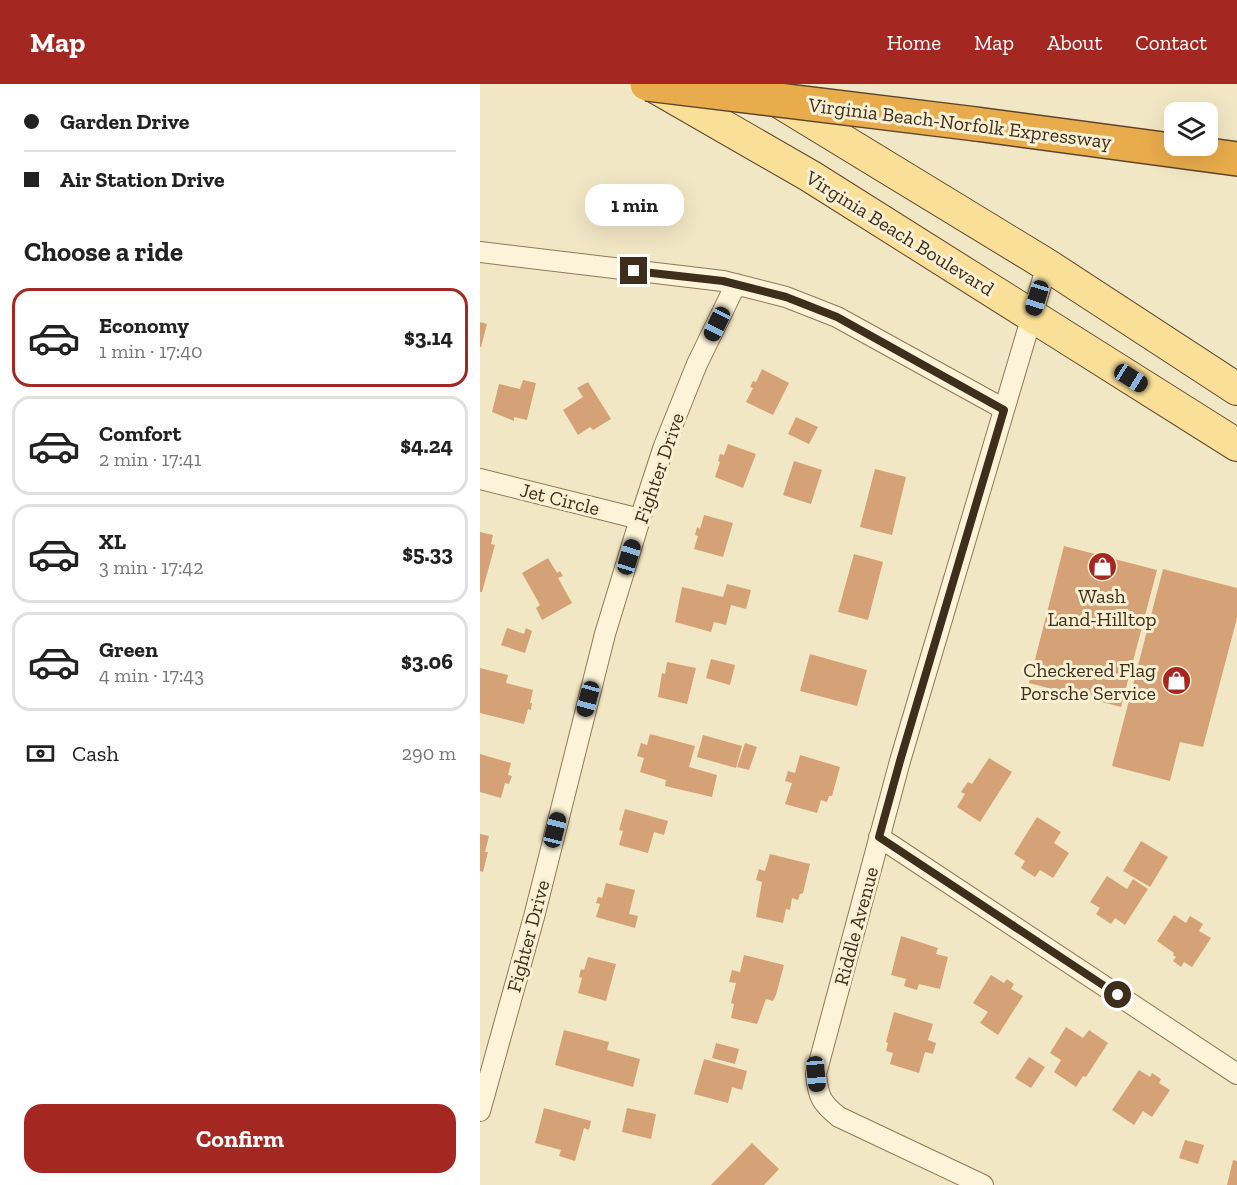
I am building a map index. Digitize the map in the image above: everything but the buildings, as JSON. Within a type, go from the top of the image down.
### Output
[{"type":"highway","name":"Virginia Beach-Norfolk Expressway","points":[[648,84],[1237,159]]},
{"type":"main road","name":"Virginia Beach Boulevard","points":[[648,84],[810,176],[1237,445]]},
{"type":"main road","points":[[751,84],[1047,265],[1237,389]]},
{"type":"street","points":[[480,252],[736,284],[786,297],[837,317],[1004,410]]},
{"type":"street","name":"Riddle Avenue","points":[[983,1185],[839,1117],[826,1107],[818,1093],[816,1074],[903,750],[1047,265]]},
{"type":"street","name":"Fighter Drive","points":[[480,1111],[534,917],[605,634],[640,519],[664,446],[697,364],[736,284]]},
{"type":"street","name":"Jet Circle","points":[[480,479],[640,519]]},
{"type":"street","points":[[879,837],[1237,1074]]},
{"type":"place","name":"Wash Land-Hilltop","points":[[1102,566]]},
{"type":"place","name":"Checkered Flag Porsche Service","points":[[1177,681]]},
{"type":"route","points":[[634,271],[723,281],[786,297],[837,317],[1004,410],[879,837],[1118,995]]}]
